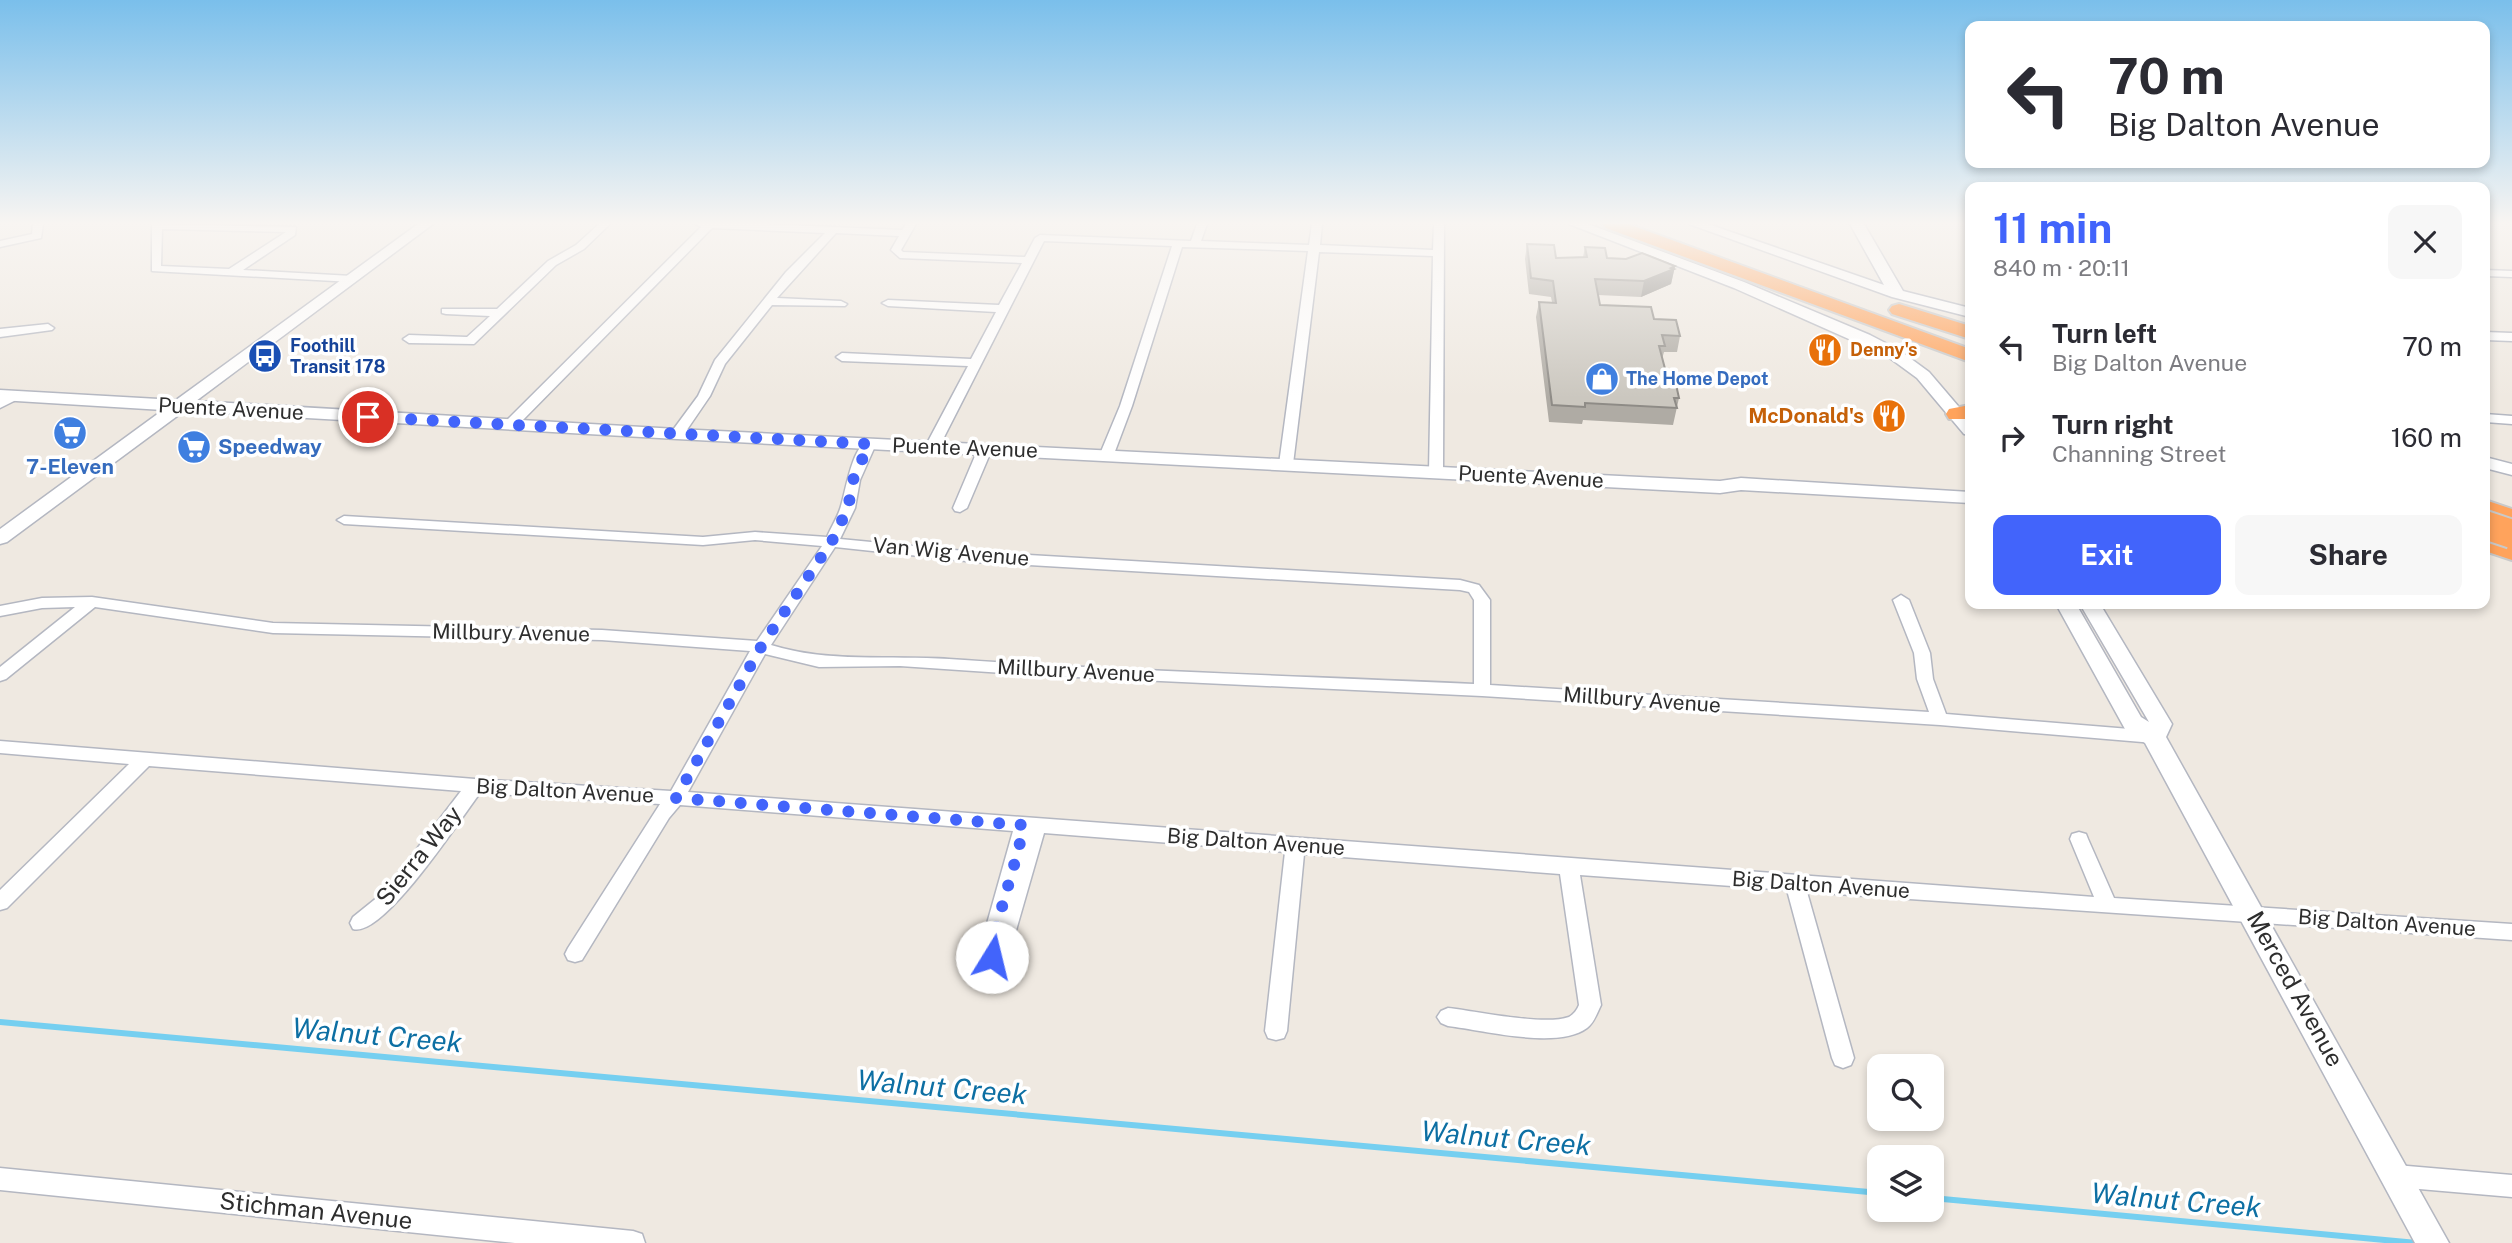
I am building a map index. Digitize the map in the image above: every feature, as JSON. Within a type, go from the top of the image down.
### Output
[{"type":"highway","points":[[1748,282],[1965,369]]},
{"type":"highway","points":[[1784,282],[1965,348]]},
{"type":"highway","points":[[1785,282],[1965,354]]},
{"type":"highway","points":[[1801,282],[1965,340]]},
{"type":"highway","points":[[1831,282],[1898,302],[1965,332]]},
{"type":"highway","points":[[2490,515],[2500,530]]},
{"type":"main road","points":[[0,538],[348,282]]},
{"type":"main road","points":[[1731,282],[1824,319],[1893,353],[1923,375],[1965,418]]},
{"type":"main road","points":[[1846,282],[1898,302],[1965,312]]},
{"type":"main road","points":[[1888,282],[1898,302]]},
{"type":"main road","name":"Puente Avenue","points":[[4,398],[1720,487],[1750,494],[1965,505]]},
{"type":"main road","points":[[2490,463],[2512,470]]},
{"type":"main road","name":"Puente Avenue","points":[[1720,487],[1741,484],[1965,498]]},
{"type":"main road","name":"Merced Avenue","points":[[2069,609],[2133,723],[2154,737],[2254,913],[2433,1243]]},
{"type":"main road","name":"Merced Avenue","points":[[2093,609],[2161,724],[2154,737]]},
{"type":"street","points":[[409,339],[470,341],[532,282]]},
{"type":"street","points":[[512,423],[652,282]]},
{"type":"street","points":[[677,434],[704,396],[719,363],[785,282]]},
{"type":"street","points":[[932,447],[1017,282]]},
{"type":"street","points":[[1107,454],[1126,406],[1166,282]]},
{"type":"street","points":[[1286,464],[1309,282]]},
{"type":"street","points":[[1436,282],[1436,472]]},
{"type":"street","points":[[768,301],[841,304]]},
{"type":"street","points":[[888,303],[1003,309]]},
{"type":"street","points":[[446,311],[499,313]]},
{"type":"street","points":[[0,333],[48,328]]},
{"type":"street","points":[[2490,335],[2512,337]]},
{"type":"street","points":[[842,357],[976,363]]},
{"type":"street","points":[[2490,418],[2512,420]]},
{"type":"street","points":[[575,954],[663,813],[676,798],[761,647],[832,541],[848,508],[853,480],[869,444]]},
{"type":"street","points":[[960,508],[985,449]]},
{"type":"street","name":"Van Wig Avenue","points":[[344,520],[703,541],[755,536],[832,541],[975,557],[1460,585],[1474,588],[1482,600],[1482,690]]},
{"type":"street","points":[[1901,600],[1922,653],[1925,679],[1940,719]]},
{"type":"street","points":[[0,676],[92,602]]},
{"type":"street","name":"Millbury Avenue","points":[[0,611],[42,603],[92,602],[273,628],[590,634],[761,647],[794,658],[819,662],[900,661],[1033,670],[1482,690],[1940,719],[2154,737]]},
{"type":"street","name":"Big Dalton Avenue","points":[[0,747],[475,786],[676,798],[1569,867],[2512,932]]},
{"type":"street","points":[[0,902],[145,759]]},
{"type":"street","name":"Sierra Way","points":[[360,923],[391,898],[475,786]]},
{"type":"street","points":[[1030,826],[1001,948],[996,956],[992,957],[989,952],[1019,848],[1030,826]]},
{"type":"street","points":[[2079,839],[2108,906]]},
{"type":"street","points":[[1276,1031],[1295,845]]},
{"type":"street","points":[[1448,1017],[1555,1028],[1574,1024],[1586,1016],[1590,1005],[1569,867]]},
{"type":"street","points":[[1795,883],[1843,1058]]},
{"type":"street","points":[[2396,1176],[2512,1186]]},
{"type":"street","name":"Stichman Avenue","points":[[0,1179],[633,1243]]},
{"type":"building","name":"The Home Depot","points":[[1553,282],[1596,282],[1600,305],[1651,307],[1654,319],[1676,320],[1680,336],[1662,335],[1665,346],[1659,346],[1668,380],[1675,380],[1679,398],[1674,398],[1677,408],[1585,403],[1585,407],[1552,405],[1539,302],[1556,303]]},
{"type":"waterway","name":"Walnut Creek","points":[[0,1022],[1867,1192]]},
{"type":"waterway","name":"Walnut Creek","points":[[1944,1199],[2417,1243]]},
{"type":"place","name":"Denny's","points":[[1825,350]]},
{"type":"place","name":"Foothill Transit 178","points":[[265,356]]},
{"type":"place","name":"The Home Depot","points":[[1602,379]]},
{"type":"place","name":"McDonald's","points":[[1889,416]]},
{"type":"place","name":"7-Eleven","points":[[70,433]]},
{"type":"place","name":"Speedway","points":[[194,447]]},
{"type":"route","points":[[368,417],[869,444],[853,480],[848,508],[832,541],[761,647],[676,798],[1023,825],[989,952],[992,957]]}]
